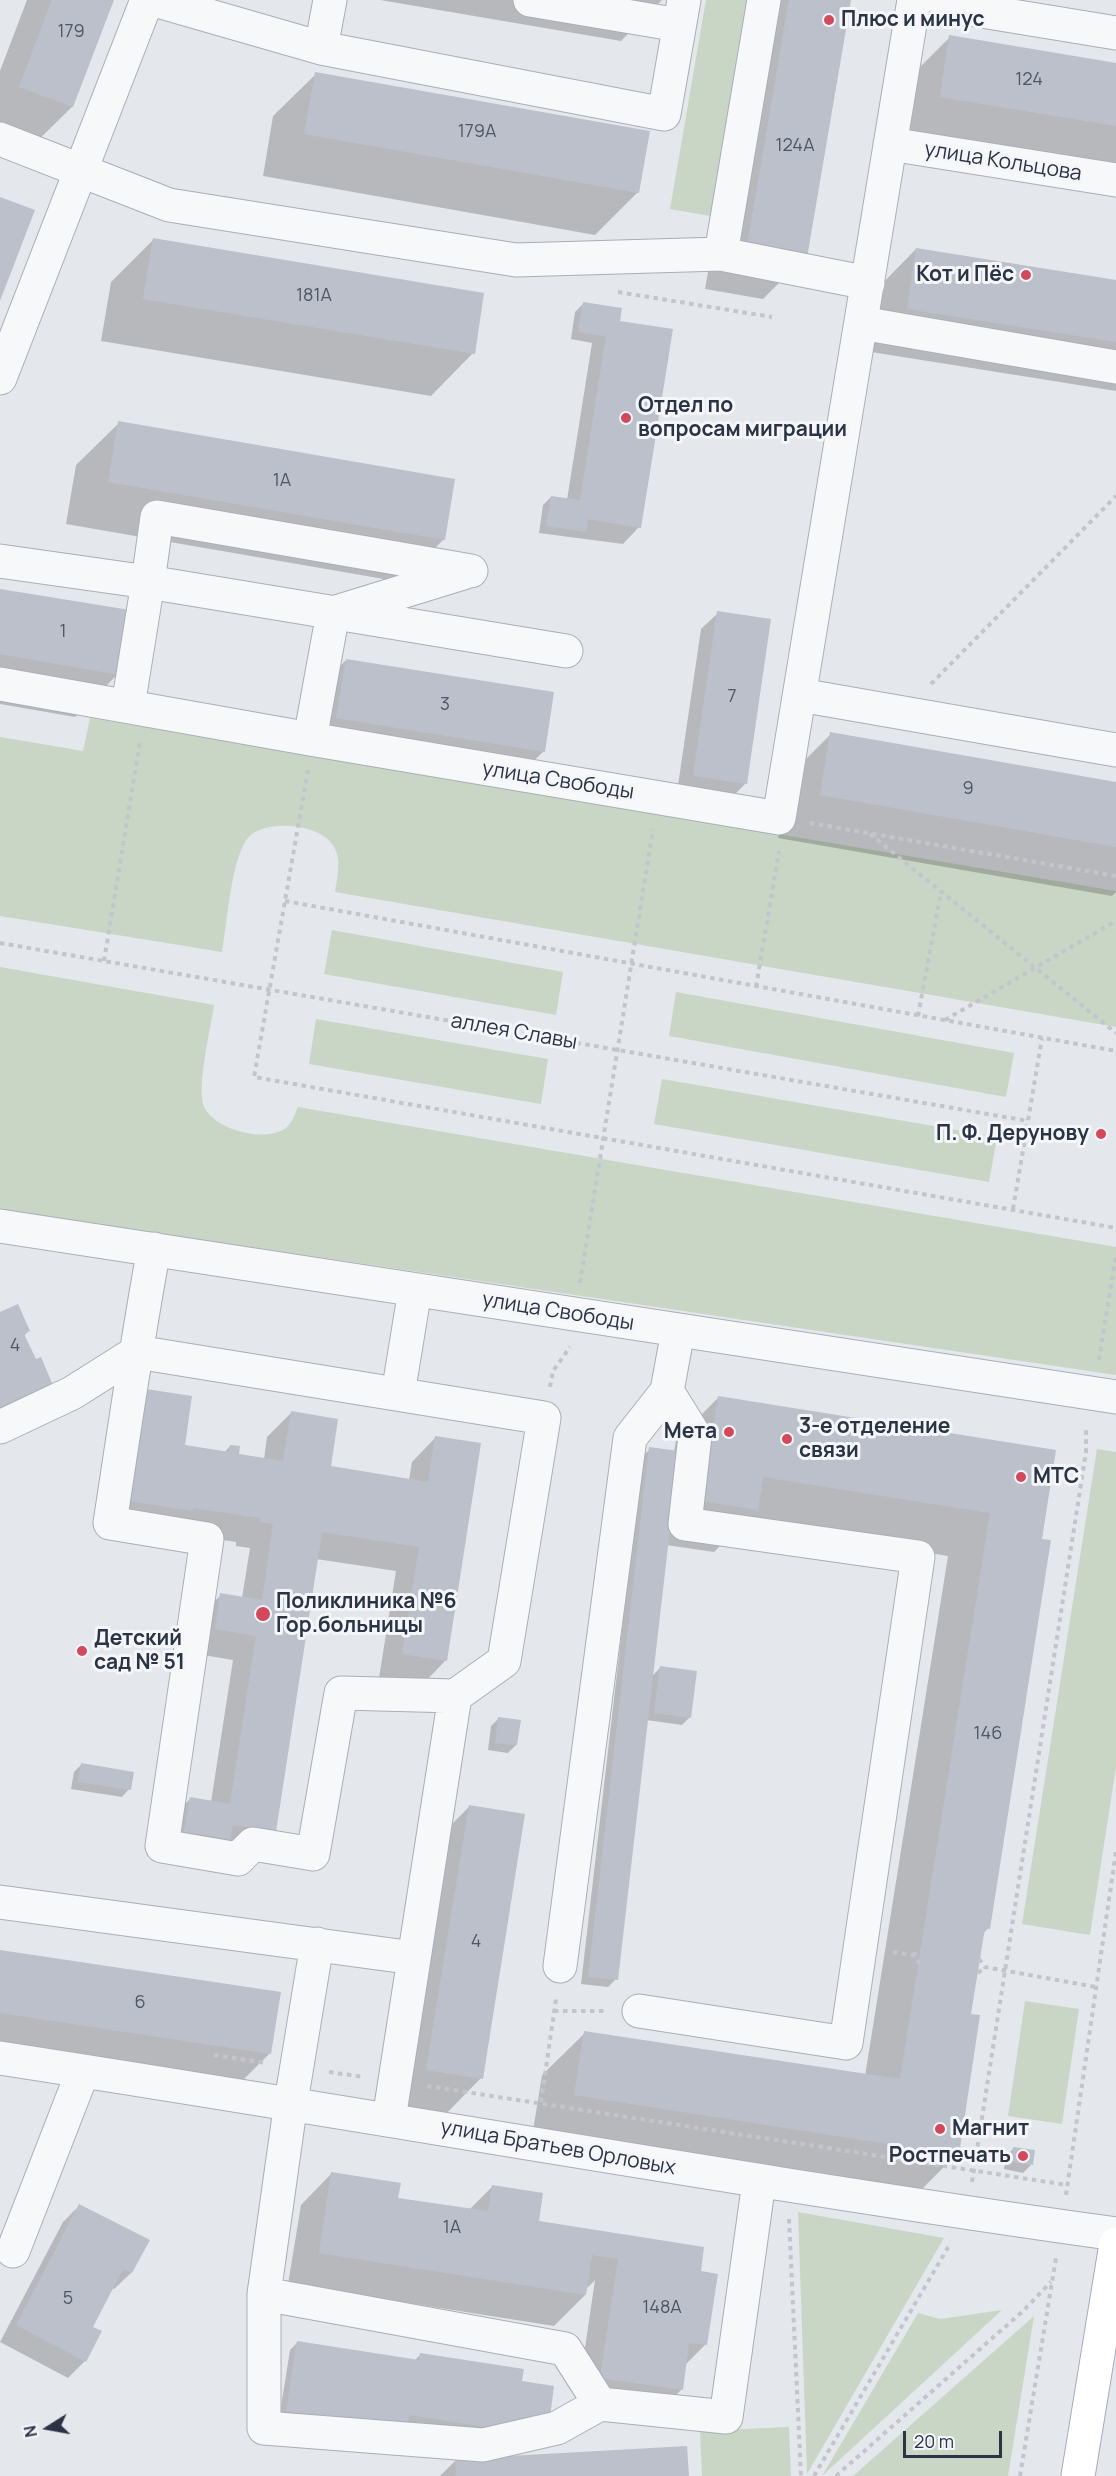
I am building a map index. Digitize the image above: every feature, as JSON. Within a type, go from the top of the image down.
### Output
[{"type":"main road","points":[[1078,2476],[1116,2244]]},
{"type":"street","points":[[0,378],[147,0]]},
{"type":"street","points":[[154,0],[321,48],[664,114],[682,13],[530,0]]},
{"type":"street","points":[[321,48],[330,0]]},
{"type":"street","points":[[721,254],[764,0]]},
{"type":"street","points":[[782,818],[800,695],[914,0]]},
{"type":"street","points":[[942,0],[951,6],[1116,33]]},
{"type":"street","points":[[0,139],[169,205],[516,260],[721,254],[868,283]]},
{"type":"street","name":"улица Кольцова","points":[[890,144],[1116,180]]},
{"type":"street","points":[[861,323],[1116,367]]},
{"type":"street","points":[[136,708],[148,582],[157,517],[471,571],[333,612]]},
{"type":"street","points":[[0,561],[148,582],[566,651]]},
{"type":"street","points":[[311,740],[333,612]]},
{"type":"street","name":"улица Свободы","points":[[0,684],[311,740],[782,818]]},
{"type":"street","points":[[800,695],[1116,750]]},
{"type":"street","name":"улица Свободы","points":[[0,1226],[1105,1395]]},
{"type":"street","points":[[0,1427],[72,1393],[137,1352],[544,1418],[504,1661],[455,1696],[341,1693],[313,1854],[253,1844],[238,1859],[162,1846],[207,1539],[110,1523],[137,1352],[154,1249]]},
{"type":"street","points":[[398,1394],[415,1290]]},
{"type":"street","points":[[560,1966],[630,1438],[667,1391],[678,1331]]},
{"type":"street","points":[[639,2011],[846,2043],[918,1557],[685,1524],[695,1436],[667,1391]]},
{"type":"street","points":[[389,2120],[455,1696]]},
{"type":"street","points":[[0,1902],[414,1958]]},
{"type":"street","points":[[317,1944],[296,2068],[264,2294],[264,2428],[483,2445],[557,2428],[600,2404],[726,2417],[773,2184]]},
{"type":"street","name":"улица Братьев Орловых","points":[[0,2058],[291,2102],[773,2184],[1116,2234]]},
{"type":"street","points":[[13,2252],[83,2071]]},
{"type":"street","points":[[264,2294],[565,2349],[600,2404]]},
{"type":"path","points":[[608,291],[772,316]]},
{"type":"path","points":[[902,713],[1116,496]]},
{"type":"path","points":[[104,961],[136,708]]},
{"type":"path","points":[[311,740],[254,1077],[1116,1228]]},
{"type":"path","points":[[544,1418],[553,1371],[570,1349],[658,798]]},
{"type":"path","points":[[756,987],[782,818],[1116,876]]},
{"type":"path","points":[[869,833],[1116,1033]]},
{"type":"path","points":[[918,1016],[941,892]]},
{"type":"path","points":[[285,901],[1116,1051]]},
{"type":"path","points":[[945,1021],[1116,921]]},
{"type":"path","name":"аллея Славы","points":[[0,943],[1028,1121]]},
{"type":"path","points":[[1013,1209],[1042,1038]]},
{"type":"path","points":[[1105,1395],[1116,1254]]},
{"type":"path","points":[[814,2476],[968,2212],[1086,1452],[1086,1429]]},
{"type":"path","points":[[1020,2476],[1061,2226],[1116,1851]]},
{"type":"path","points":[[913,1955],[921,1950]]},
{"type":"path","points":[[979,1959],[985,1968],[1096,1987]]},
{"type":"path","points":[[541,2102],[560,1966]]},
{"type":"path","points":[[978,1973],[985,1968]]},
{"type":"path","points":[[554,2011],[639,2011]]},
{"type":"path","points":[[213,2055],[541,2102],[1067,2185]]},
{"type":"path","points":[[773,2184],[801,2476]]},
{"type":"path","points":[[836,2476],[1023,2311],[1052,2281]]},
{"type":"green space","points":[[706,0],[749,0],[711,216],[670,209]]},
{"type":"green space","points":[[90,718],[1116,891],[1116,1027],[335,892],[338,863],[334,847],[318,833],[292,826],[266,828],[255,832],[247,839],[233,877],[222,952],[0,916],[0,737],[83,751]]},
{"type":"green space","points":[[332,930],[563,972],[556,1015],[324,974]]},
{"type":"green space","points":[[0,967],[214,1005],[203,1072],[202,1098],[204,1107],[210,1115],[230,1128],[242,1132],[267,1134],[278,1132],[289,1125],[298,1107],[1116,1247],[1116,1375],[0,1210]]},
{"type":"green space","points":[[676,992],[1014,1053],[1006,1097],[669,1036]]},
{"type":"green space","points":[[316,1019],[548,1059],[541,1104],[309,1064]]},
{"type":"green space","points":[[662,1079],[997,1137],[989,1182],[654,1124]]},
{"type":"green space","points":[[1097,1449],[1116,1452],[1116,1767],[1090,1935],[1022,1924]]},
{"type":"green space","points":[[1025,2001],[1079,2009],[1062,2124],[1008,2116]]},
{"type":"green space","points":[[798,2212],[944,2238],[807,2474]]},
{"type":"green space","points":[[1002,2310],[822,2476],[918,2313],[940,2319]]},
{"type":"green space","points":[[1034,2316],[1008,2476],[853,2476]]},
{"type":"green space","points":[[789,2427],[791,2476],[702,2476],[700,2431]]},
{"type":"building","points":[[52,0],[114,0],[73,107],[19,87]]},
{"type":"building","points":[[789,0],[851,0],[807,258],[747,246]]},
{"type":"building","points":[[949,35],[1116,63],[1116,126],[940,97]]},
{"type":"building","points":[[315,72],[650,131],[639,193],[304,134]]},
{"type":"building","points":[[0,197],[35,210],[0,301]]},
{"type":"building","points":[[153,238],[484,293],[475,354],[143,299]]},
{"type":"building","points":[[916,248],[1116,280],[1116,342],[907,309]]},
{"type":"building","name":"Отдел по вопросам миграции","points":[[583,302],[622,308],[620,321],[673,329],[641,528],[588,519],[586,532],[546,526],[551,496],[580,500],[606,336],[578,332]]},
{"type":"building","points":[[118,421],[455,479],[445,540],[108,482]]},
{"type":"building","points":[[0,589],[130,610],[119,675],[0,654]]},
{"type":"building","points":[[717,611],[771,619],[747,784],[693,776]]},
{"type":"building","points":[[346,659],[554,692],[545,752],[336,718]]},
{"type":"building","points":[[830,732],[1116,782],[1116,847],[820,795]]},
{"type":"building","points":[[18,1304],[30,1331],[24,1334],[36,1359],[41,1357],[52,1383],[0,1407],[0,1312]]},
{"type":"building","name":"Поликлиника №6 Гор.больницы","points":[[146,1389],[192,1396],[185,1445],[229,1452],[230,1445],[240,1446],[239,1454],[283,1461],[291,1411],[338,1419],[331,1466],[428,1482],[435,1436],[481,1443],[447,1661],[402,1654],[419,1547],[322,1532],[276,1832],[233,1825],[230,1839],[184,1832],[190,1797],[230,1804],[256,1636],[215,1629],[220,1593],[262,1600],[273,1524],[259,1522],[260,1518],[129,1501]]},
{"type":"building","points":[[718,1396],[1056,1450],[1042,1539],[1051,1540],[990,1929],[985,1928],[971,2014],[980,2015],[959,2155],[574,2095],[584,2031],[900,2079],[990,1513],[763,1477],[758,1510],[701,1501]]},
{"type":"building","points":[[649,1447],[679,1451],[618,1980],[588,1977]]},
{"type":"building","points":[[660,1666],[697,1671],[691,1718],[654,1713]]},
{"type":"building","points":[[498,1717],[521,1720],[517,1745],[495,1743]]},
{"type":"building","points":[[81,1763],[134,1772],[131,1790],[78,1782]]},
{"type":"building","points":[[469,1805],[525,1814],[483,2079],[426,2070]]},
{"type":"building","points":[[0,1950],[281,1992],[271,2054],[0,2013]]},
{"type":"building","name":"Ростпечать","points":[[1013,2147],[1035,2150],[1033,2165],[1011,2162]]},
{"type":"building","points":[[331,2172],[401,2183],[398,2198],[488,2211],[492,2185],[543,2193],[539,2221],[704,2247],[701,2271],[718,2274],[707,2345],[689,2343],[683,2390],[600,2378],[618,2259],[592,2255],[586,2295],[319,2253]]},
{"type":"building","points":[[79,2204],[150,2240],[132,2273],[123,2269],[93,2327],[102,2331],[86,2362],[16,2325]]},
{"type":"building","points":[[297,2341],[419,2360],[420,2353],[524,2369],[522,2381],[554,2386],[550,2417],[499,2429],[409,2415],[408,2425],[373,2419],[372,2425],[286,2411]]},
{"type":"building","points":[[687,2446],[689,2476],[456,2476],[455,2459]]},
{"type":"place","name":"Плюс и минус","points":[[829,20]]},
{"type":"place","name":"Кот и Пёс","points":[[1026,275]]},
{"type":"place","name":"Отдел по вопросам миграции","points":[[626,418]]},
{"type":"place","name":"П. Ф. Дерунову","points":[[1101,1134]]},
{"type":"place","name":"Мета","points":[[729,1432]]},
{"type":"place","name":"3-е отделение связи","points":[[787,1439]]},
{"type":"place","name":"МТС","points":[[1021,1477]]},
{"type":"place","name":"Поликлиника №6 Гор.больницы","points":[[263,1614]]},
{"type":"place","name":"Детский сад № 51","points":[[82,1651]]},
{"type":"place","name":"Магнит","points":[[940,2129]]},
{"type":"place","name":"Ростпечать","points":[[1023,2156]]}]
